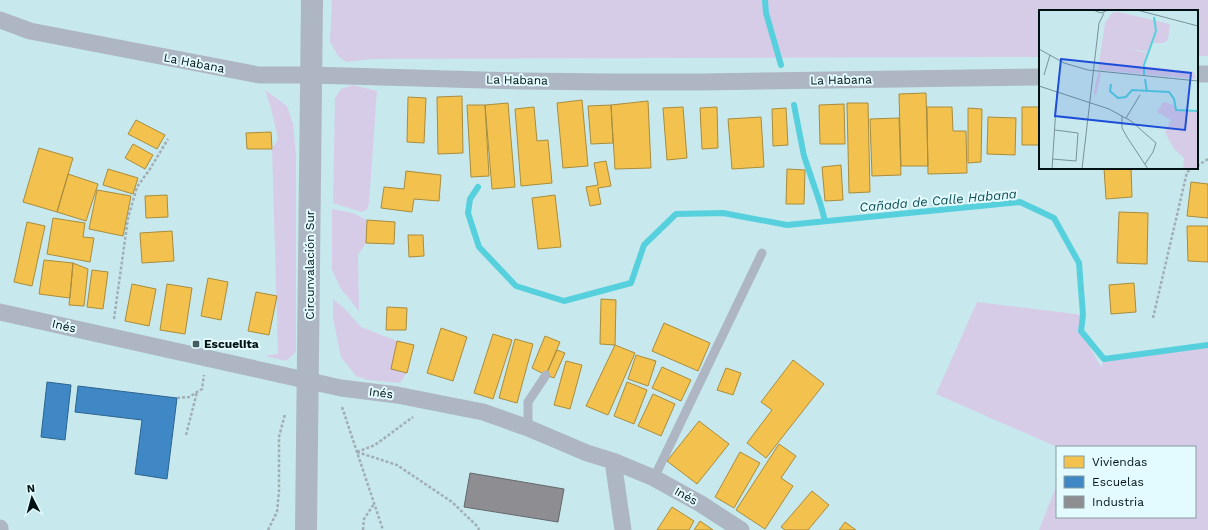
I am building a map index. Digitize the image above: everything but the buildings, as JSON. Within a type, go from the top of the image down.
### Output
[{"type":"street","name":"Circunvalación Sur","points":[[306,530],[309,381],[312,0]]},
{"type":"street","name":"La Habana","points":[[0,20],[30,31],[259,75],[634,82],[1039,77]]},
{"type":"street","name":"Inés","points":[[0,312],[341,388],[397,395],[483,412],[528,428],[587,453],[613,461],[654,478],[701,504],[741,530]]},
{"type":"street","points":[[613,461],[623,530]]},
{"type":"lane","points":[[654,478],[762,253]]},
{"type":"lane","points":[[528,428],[528,402],[546,375]]},
{"type":"path","points":[[112,337],[128,218],[137,187],[168,139]]},
{"type":"path","points":[[1198,165],[1208,159]]},
{"type":"path","points":[[1153,318],[1187,172],[1192,169]]},
{"type":"path","points":[[177,398],[189,397],[202,389],[206,358]]},
{"type":"path","points":[[341,388],[342,408],[383,530]]},
{"type":"path","points":[[186,435],[197,392]]},
{"type":"path","points":[[356,452],[375,445],[433,402]]},
{"type":"path","points":[[268,530],[277,512],[279,491],[279,437],[287,408]]},
{"type":"path","points":[[356,452],[397,465],[452,502],[478,527],[479,530]]},
{"type":"path","points":[[363,530],[364,519],[374,504]]},
{"type":"shaded area","points":[[332,0],[1208,0],[1208,56],[1198,56],[1198,10],[1039,10],[1039,57],[373,59],[346,62],[338,56],[330,42]]},
{"type":"shaded area","points":[[353,85],[377,91],[369,203],[367,210],[361,212],[333,203],[335,98],[341,89]]},
{"type":"shaded area","points":[[265,90],[287,106],[293,124],[296,155],[296,352],[286,361],[265,356],[278,354],[272,149],[278,139]]},
{"type":"shaded area","points":[[332,209],[353,213],[367,220],[366,243],[358,255],[359,311],[341,289],[332,270]]},
{"type":"shaded area","points":[[333,299],[344,308],[361,327],[397,341],[414,345],[407,373],[400,383],[368,380],[356,376],[341,357],[333,318]]},
{"type":"shaded area","points":[[977,302],[1083,315],[1081,331],[1101,367],[1104,359],[1208,345],[1208,530],[1039,530],[1056,487],[1056,518],[1196,518],[1196,446],[1056,447],[936,394]]},
{"type":"waterway","name":"Cañada de Calle Habana","points":[[765,0],[766,13],[781,65]]},
{"type":"waterway","name":"Cañada de Calle Habana","points":[[794,105],[804,156],[825,221]]},
{"type":"waterway","name":"Cañada de Calle Habana","points":[[478,187],[470,199],[468,213],[479,247],[516,286],[564,301],[631,283],[644,245],[676,214],[723,213],[787,225],[1020,202],[1054,218],[1079,263],[1083,315],[1081,331],[1104,359],[1208,345]]},
{"type":"place","name":"Escuelita","points":[[196,344]]}]
